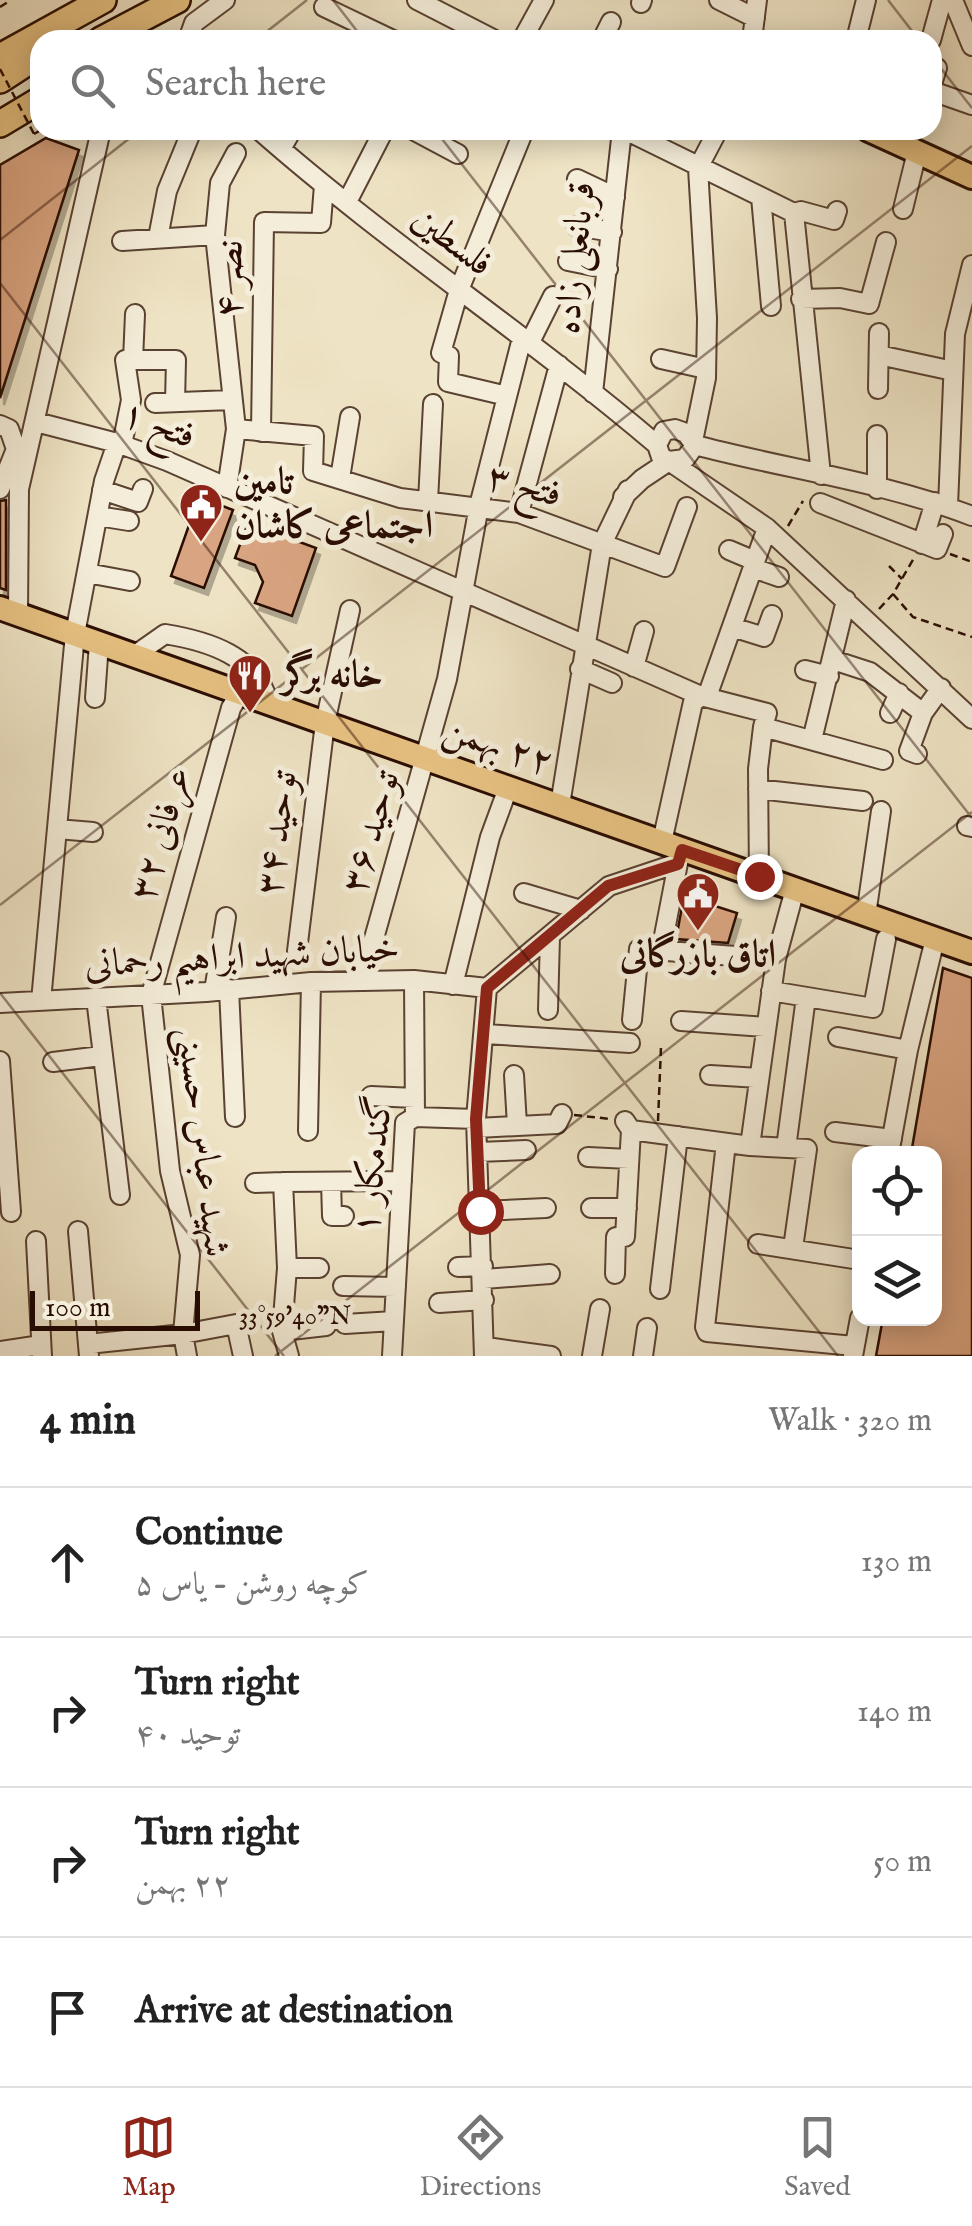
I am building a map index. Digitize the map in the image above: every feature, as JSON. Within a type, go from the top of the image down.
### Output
[{"type":"highway","points":[[79,30],[126,0]]},
{"type":"highway","points":[[121,30],[177,0]]},
{"type":"highway","points":[[152,30],[199,0]]},
{"type":"highway","points":[[47,30],[94,2]]},
{"type":"highway","points":[[0,58],[30,40]]},
{"type":"highway","points":[[0,80],[30,60]]},
{"type":"highway","points":[[4,112],[30,85]]},
{"type":"highway","points":[[4,112],[30,103]]},
{"type":"main road","points":[[891,140],[972,177]]},
{"type":"main road","name":"٢٢ بهمن","points":[[9,612],[560,806],[674,852],[759,876],[972,952]]},
{"type":"street","points":[[192,30],[225,0]]},
{"type":"street","points":[[417,0],[475,30]]},
{"type":"street","points":[[528,30],[544,0]]},
{"type":"street","points":[[718,0],[756,9]]},
{"type":"street","points":[[858,30],[866,0]]},
{"type":"street","points":[[934,30],[942,0]]},
{"type":"street","points":[[952,0],[972,46]]},
{"type":"street","points":[[324,7],[372,30]]},
{"type":"street","points":[[607,30],[611,22]]},
{"type":"street","points":[[942,86],[972,106]]},
{"type":"street","points":[[4,112],[30,111]]},
{"type":"street","points":[[9,612],[20,488],[99,140]]},
{"type":"street","points":[[158,238],[176,165],[187,140]]},
{"type":"street","name":"فلسطین","points":[[271,140],[324,186],[600,398]]},
{"type":"street","points":[[281,149],[286,140]]},
{"type":"street","points":[[347,202],[379,140]]},
{"type":"street","points":[[432,140],[458,154]]},
{"type":"street","points":[[508,396],[448,382],[448,356],[440,353],[456,332],[459,290],[520,140]]},
{"type":"street","name":"قربانعلی زاده","points":[[600,398],[616,197],[632,140]]},
{"type":"street","points":[[648,140],[794,213],[836,215]]},
{"type":"street","points":[[661,452],[680,461],[692,447],[706,374],[707,318],[698,168],[713,140]]},
{"type":"street","points":[[904,209],[917,152]]},
{"type":"street","points":[[227,488],[236,429],[216,240],[220,183],[236,153]]},
{"type":"street","points":[[577,179],[616,197]]},
{"type":"street","name":"نصر ۴","points":[[261,432],[264,222],[321,224],[324,186]]},
{"type":"street","points":[[761,198],[771,306]]},
{"type":"street","points":[[794,213],[822,476]]},
{"type":"street","points":[[576,226],[612,232]]},
{"type":"street","points":[[122,240],[216,240]]},
{"type":"street","points":[[801,299],[840,298],[869,304],[886,242]]},
{"type":"street","points":[[568,261],[608,269]]},
{"type":"street","points":[[811,502],[934,542],[941,504],[955,334],[972,265]]},
{"type":"street","name":"توحید ۳۶","points":[[362,981],[447,679],[480,506],[508,396],[526,340],[553,296]]},
{"type":"street","points":[[133,360],[136,314]]},
{"type":"street","points":[[878,389],[879,333]]},
{"type":"street","points":[[879,355],[954,371]]},
{"type":"street","points":[[661,359],[706,374]]},
{"type":"street","points":[[41,1001],[57,829],[69,794],[75,634],[102,490],[120,444],[131,400],[125,360],[176,360],[175,402]]},
{"type":"street","points":[[519,513],[559,365]]},
{"type":"street","points":[[560,806],[602,544],[623,497],[650,473],[661,452],[660,435],[672,429],[694,406],[706,374]]},
{"type":"street","points":[[600,398],[686,433],[692,447],[722,462],[749,461],[822,476],[941,504],[972,516]]},
{"type":"street","points":[[600,398],[661,452],[773,533],[972,719]]},
{"type":"street","points":[[154,402],[231,400]]},
{"type":"street","points":[[428,501],[433,404]]},
{"type":"street","points":[[340,478],[350,417]]},
{"type":"street","name":"فتح ۱","points":[[36,422],[167,461],[702,696],[767,713],[763,728]]},
{"type":"street","points":[[0,425],[9,428],[16,448],[0,489]]},
{"type":"street","points":[[236,429],[261,432]]},
{"type":"street","name":"فتح ۳","points":[[261,432],[314,436],[313,471],[383,494],[519,513],[664,567],[687,507]]},
{"type":"street","points":[[877,436],[877,489]]},
{"type":"street","points":[[102,490],[138,502],[143,489]]},
{"type":"street","points":[[98,516],[129,521]]},
{"type":"street","points":[[661,951],[693,702],[709,691],[754,564],[773,533]]},
{"type":"street","points":[[729,550],[779,577]]},
{"type":"street","points":[[87,572],[130,581]]},
{"type":"street","points":[[812,740],[846,600]]},
{"type":"street","name":"توحید ۳۴","points":[[296,951],[325,723],[350,610]]},
{"type":"street","points":[[732,627],[764,638],[772,615]]},
{"type":"street","points":[[634,666],[644,631]]},
{"type":"street","points":[[135,655],[165,634],[186,638],[250,666],[264,686],[268,702]]},
{"type":"street","points":[[95,698],[100,643]]},
{"type":"street","points":[[805,670],[857,666],[923,713]]},
{"type":"street","points":[[580,669],[612,683]]},
{"type":"street","points":[[917,754],[909,752],[923,713],[941,688]]},
{"type":"street","name":"عرفانی ۳۲","points":[[151,995],[231,708],[240,692]]},
{"type":"street","points":[[890,713],[899,693]]},
{"type":"street","points":[[759,876],[758,748],[763,728],[882,760]]},
{"type":"street","points":[[453,985],[490,837],[508,788]]},
{"type":"street","points":[[758,789],[863,801]]},
{"type":"street","points":[[866,914],[880,810]]},
{"type":"street","points":[[57,829],[93,831]]},
{"type":"street","points":[[551,1356],[485,1352],[476,1123],[487,988],[608,886],[674,852]]},
{"type":"street","points":[[750,1146],[776,959],[795,890]]},
{"type":"street","points":[[524,893],[581,910]]},
{"type":"street","points":[[226,917],[221,990],[236,1117]]},
{"type":"street","points":[[548,1010],[550,937]]},
{"type":"street","points":[[835,1132],[890,1146],[935,939]]},
{"type":"street","points":[[771,991],[873,1008],[886,940]]},
{"type":"street","points":[[632,1020],[639,949],[776,959]]},
{"type":"street","name":"خیابان شهید ابراهیم رحمانی","points":[[0,1003],[311,982],[414,980],[487,988]]},
{"type":"street","name":"گندمکار ۱","points":[[392,1356],[405,1123],[415,1118],[414,980]]},
{"type":"street","points":[[308,1132],[311,982]]},
{"type":"street","name":"شهید عباس حسینی","points":[[151,995],[175,1202],[190,1255],[183,1334],[187,1356]]},
{"type":"street","points":[[786,1148],[806,997]]},
{"type":"street","points":[[96,998],[120,1196]]},
{"type":"street","points":[[681,1021],[766,1027]]},
{"type":"street","points":[[485,1034],[630,1043]]},
{"type":"street","points":[[838,1037],[908,1050]]},
{"type":"street","points":[[54,1062],[101,1056]]},
{"type":"street","points":[[0,1062],[12,1212]]},
{"type":"street","points":[[710,1075],[759,1078]]},
{"type":"street","points":[[514,1076],[517,1126]]},
{"type":"street","points":[[371,1096],[414,1098]]},
{"type":"street","points":[[415,1118],[517,1126],[560,1119]]},
{"type":"street","points":[[615,1274],[616,1237],[625,1237],[628,1126],[726,1143],[807,1149],[793,1248]]},
{"type":"street","points":[[660,1289],[678,1136]]},
{"type":"street","points":[[726,1143],[704,1327],[707,1332],[805,1348],[854,1351],[859,1326]]},
{"type":"street","points":[[478,1152],[526,1150]]},
{"type":"street","points":[[588,1158],[629,1160]]},
{"type":"street","points":[[255,1183],[402,1181]]},
{"type":"street","points":[[282,1182],[286,1268],[282,1331],[288,1356]]},
{"type":"street","points":[[332,1182],[332,1216],[344,1216]]},
{"type":"street","points":[[480,1211],[546,1208]]},
{"type":"street","points":[[591,1208],[627,1208]]},
{"type":"street","points":[[78,1231],[88,1350],[137,1348],[236,1324],[243,1356]]},
{"type":"street","points":[[0,1351],[42,1350],[36,1241]]},
{"type":"street","points":[[758,1244],[852,1259]]},
{"type":"street","points":[[458,1267],[483,1272],[550,1274]]},
{"type":"street","points":[[286,1268],[319,1268]]},
{"type":"street","points":[[342,1286],[396,1288]]},
{"type":"street","points":[[439,1303],[484,1300]]},
{"type":"street","points":[[592,1356],[600,1309]]},
{"type":"street","points":[[282,1331],[394,1321]]},
{"type":"street","points":[[644,1356],[647,1328]]},
{"type":"path","points":[[0,7],[11,0]]},
{"type":"path","points":[[0,68],[30,126]]},
{"type":"path","points":[[773,533],[811,502]]},
{"type":"path","points":[[868,622],[934,542],[972,562]]},
{"type":"path","points":[[889,566],[902,579]]},
{"type":"path","points":[[894,594],[913,617],[972,637]]},
{"type":"path","points":[[658,1133],[661,1047]]},
{"type":"path","points":[[560,1119],[628,1126]]},
{"type":"building","points":[[43,140],[79,150],[0,398],[0,165]]},
{"type":"building","name":"تامین اجتماعی کاشان","points":[[199,497],[233,510],[204,588],[171,576]]},
{"type":"building","points":[[6,500],[6,590],[0,588],[0,501]]},
{"type":"building","points":[[248,523],[316,548],[292,616],[255,603],[263,582],[255,565],[235,558]]},
{"type":"building","points":[[684,896],[737,913],[728,943],[676,939]]},
{"type":"building","points":[[943,968],[972,978],[972,1356],[876,1356],[882,1326],[942,1326],[942,1146],[912,1146]]},
{"type":"place","name":"تامین اجتماعی کاشان","points":[[201,543]]},
{"type":"place","name":"خانه برگر","points":[[250,714]]},
{"type":"place","name":"اتاق بازرگانی","points":[[698,932]]},
{"type":"route","points":[[480,1211],[476,1119],[487,988],[608,886],[678,864],[682,850],[759,876]]}]
